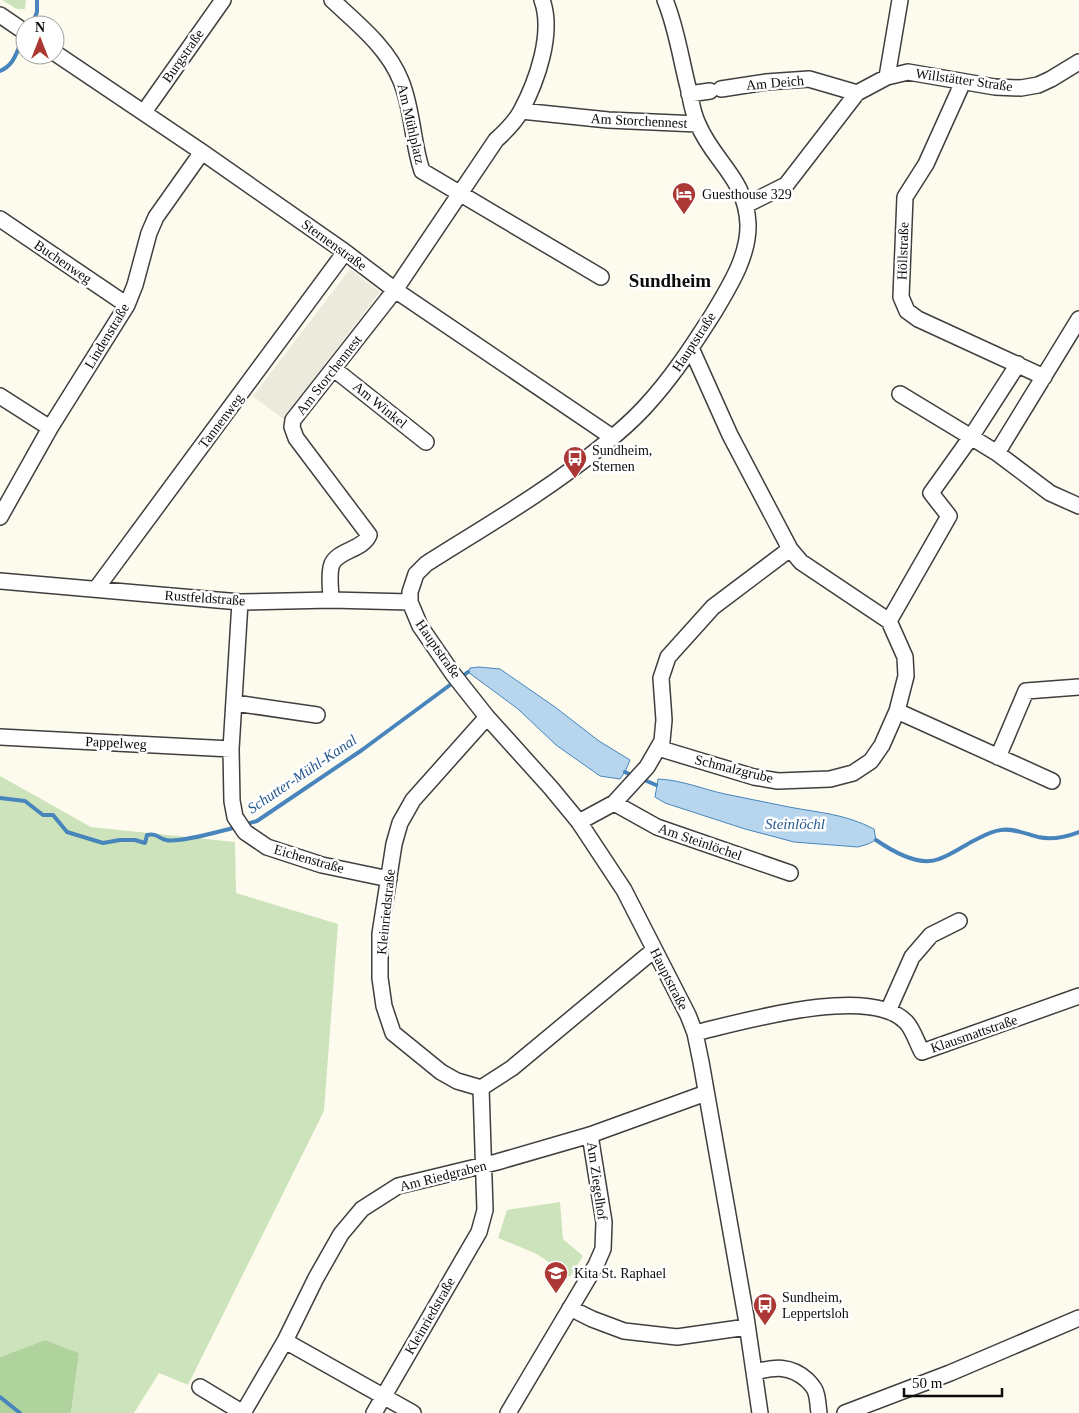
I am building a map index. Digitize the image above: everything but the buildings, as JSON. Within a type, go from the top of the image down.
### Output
[{"type":"street","name":"Burgstraße","points":[[144,112],[223,0]]},
{"type":"street","name":"Am Mühlplatz","points":[[332,0],[370,36],[395,69],[402,82],[417,158],[422,171],[458,194]]},
{"type":"street","name":"Am Storchennest","points":[[331,600],[330,569],[333,562],[367,540],[369,535],[296,438],[292,427],[293,420],[395,290],[496,140],[521,111],[543,60],[546,34],[542,0]]},
{"type":"street","name":"Hauptstraße","points":[[665,0],[678,41],[698,124],[704,136],[733,176],[746,205],[748,240],[733,280],[691,348],[644,408],[572,470],[426,564],[416,574],[410,592],[410,602],[424,634],[487,717],[579,822],[624,890],[679,997],[695,1033],[755,1372],[760,1413]]},
{"type":"street","points":[[887,77],[900,0]]},
{"type":"street","points":[[0,15],[15,25]]},
{"type":"street","name":"Sternenstraße","points":[[65,59],[345,252],[395,290],[612,437]]},
{"type":"street","name":"Willstätter Straße","points":[[746,205],[786,185],[857,93],[887,77],[908,72],[995,87],[1021,88],[1044,82],[1079,62]]},
{"type":"street","name":"Am Deich","points":[[690,94],[766,82],[809,79],[857,93]]},
{"type":"street","name":"Höllstraße","points":[[963,82],[926,164],[905,197],[902,297],[907,310],[918,320],[1044,377]]},
{"type":"street","name":"Am Storchennest","points":[[521,111],[608,120],[698,124]]},
{"type":"street","name":"Lindenstraße","points":[[0,517],[50,428],[127,305],[136,286],[149,233],[156,217],[202,152]]},
{"type":"street","points":[[458,194],[601,277]]},
{"type":"street","name":"Buchenweg","points":[[0,219],[127,305]]},
{"type":"street","name":"Tannenweg","points":[[96,589],[345,252]]},
{"type":"street","points":[[997,453],[1079,319]]},
{"type":"street","points":[[691,348],[730,435],[790,549],[801,562],[889,621],[948,516],[931,493],[1018,364]]},
{"type":"street","name":"Am Winkel","points":[[334,369],[426,442]]},
{"type":"street","points":[[900,394],[997,453],[1050,493],[1079,506]]},
{"type":"street","points":[[0,396],[50,428]]},
{"type":"street","points":[[579,822],[614,803],[648,767],[662,741],[664,720],[660,678],[668,657],[713,607],[790,549]]},
{"type":"street","name":"Rustfeldstraße","points":[[0,581],[240,602],[331,600],[410,602]]},
{"type":"street","name":"Eichenstraße","points":[[240,602],[231,749],[232,801],[235,817],[245,832],[268,847],[322,864],[389,879]]},
{"type":"street","name":"Schmalzgrube","points":[[658,748],[754,777],[778,781],[830,779],[853,773],[871,761],[882,745],[897,711],[906,676],[905,656],[889,621]]},
{"type":"street","points":[[998,757],[1026,691],[1079,687]]},
{"type":"street","points":[[235,703],[317,715]]},
{"type":"street","points":[[897,711],[1052,782]]},
{"type":"street","name":"Kleinriedstraße","points":[[374,1413],[480,1232],[485,1210],[482,1088],[457,1080],[441,1072],[393,1033],[384,1006],[380,978],[380,934],[394,844],[400,823],[413,800],[487,717]]},
{"type":"street","name":"Pappelweg","points":[[0,737],[231,749]]},
{"type":"street","name":"Am Steinlöchel","points":[[614,803],[657,828],[790,873]]},
{"type":"street","points":[[888,1011],[912,957],[931,935],[959,921]]},
{"type":"street","points":[[482,1088],[512,1068],[654,950]]},
{"type":"street","name":"Klausmattstraße","points":[[695,1033],[766,1017],[836,1005],[871,1007],[888,1011],[906,1022],[922,1052],[1079,996]]},
{"type":"street","name":"Am Ziegelhof","points":[[508,1413],[603,1249],[604,1222],[590,1136],[706,1093]]},
{"type":"street","name":"Am Riedgraben","points":[[200,1387],[243,1413],[285,1341],[316,1278],[341,1234],[362,1209],[398,1186],[590,1136]]},
{"type":"street","points":[[570,1308],[624,1331],[677,1337],[747,1327]]},
{"type":"street","points":[[845,1413],[950,1373],[1079,1318]]},
{"type":"street","points":[[285,1341],[413,1413]]},
{"type":"street","points":[[755,1372],[784,1368],[799,1373],[810,1383],[816,1393],[819,1413]]},
{"type":"green space","points":[[2,0],[26,0],[25,9],[17,9]]},
{"type":"green space","points":[[0,776],[91,827],[235,842],[236,893],[338,924],[324,1111],[188,1385],[159,1373],[134,1413],[71,1413],[79,1353],[45,1340],[0,1357]]},
{"type":"green space","points":[[560,1202],[563,1239],[583,1256],[570,1277],[537,1254],[498,1238],[507,1210]]},
{"type":"green space","points":[[45,1340],[79,1353],[71,1413],[0,1413],[0,1357]]},
{"type":"shaded area","points":[[350,269],[380,292],[283,419],[253,396]]},
{"type":"water","points":[[470,668],[500,669],[555,707],[599,741],[630,760],[620,779],[600,776],[556,745],[518,709],[468,672]]},
{"type":"water","name":"Steinlöchl","points":[[658,779],[843,817],[874,829],[876,840],[858,847],[794,842],[745,829],[665,803],[655,797]]},
{"type":"waterway","name":"Schutter-Mühl-Kanal","points":[[36,15],[37,0]]},
{"type":"waterway","name":"Schutter-Mühl-Kanal","points":[[0,71],[10,64],[15,57]]},
{"type":"waterway","name":"Schutter-Mühl-Kanal","points":[[460,678],[468,672]]},
{"type":"waterway","name":"Schutter-Mühl-Kanal","points":[[243,825],[257,821],[362,750],[454,682]]},
{"type":"waterway","points":[[625,772],[633,776]]},
{"type":"waterway","points":[[642,779],[656,785]]},
{"type":"waterway","name":"Schutter-Mühl-Kanal","points":[[0,798],[25,801],[43,815],[53,815],[67,832],[103,843],[120,840],[135,840],[145,843],[147,835],[155,835],[166,840],[181,840],[237,827]]},
{"type":"waterway","points":[[876,840],[906,857],[931,861],[948,855],[983,836],[997,831],[1011,830],[1048,838],[1064,837],[1079,832]]},
{"type":"waterway","points":[[0,1397],[20,1413]]},
{"type":"place","name":"Guesthouse 329","points":[[684,215]]},
{"type":"place","name":"Sundheim, Sternen","points":[[575,479]]},
{"type":"place","name":"Kita St. Raphael","points":[[556,1294]]},
{"type":"place","name":"Sundheim, Leppertsloh","points":[[765,1326]]},
{"type":"district","name":"Sundheim","points":[[670,280]]}]
